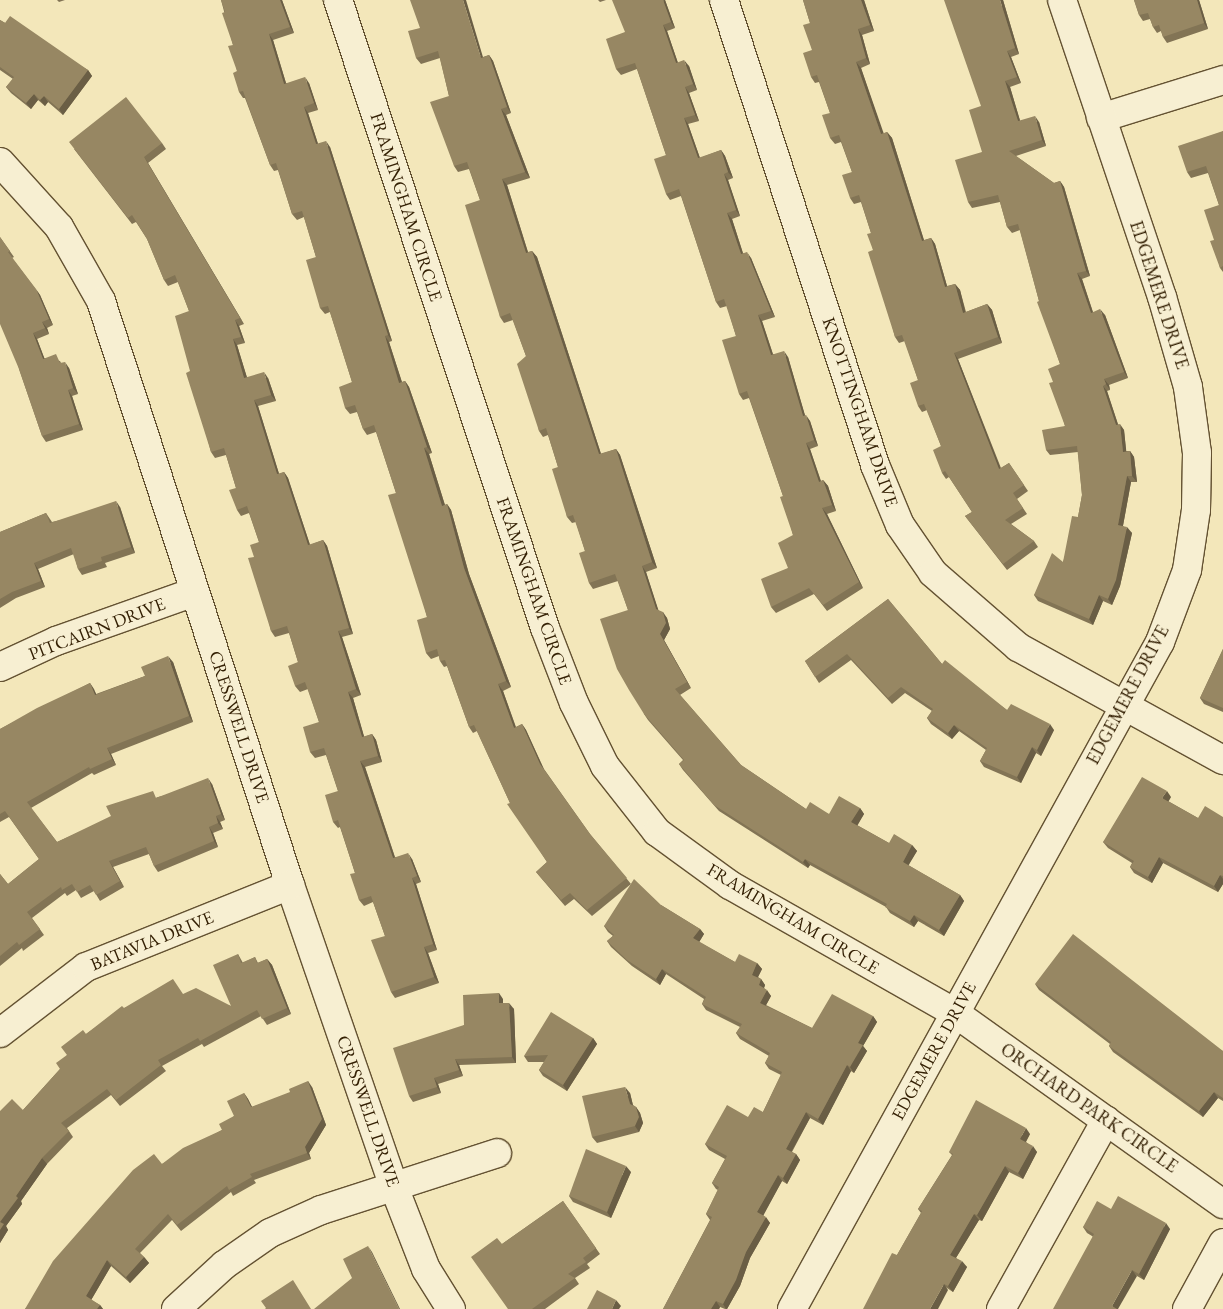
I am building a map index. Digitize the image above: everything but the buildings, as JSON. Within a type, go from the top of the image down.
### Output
[{"type":"street","name":"FRAMINGHAM CIRCLE","points":[[338,0],[545,628],[574,703],[606,766],[657,832],[730,885],[955,1013]]},
{"type":"street","name":"KNOTTINGHAM DRIVE","points":[[724,0],[875,465],[900,525],[934,573],[1018,647],[1126,704],[1223,760]]},
{"type":"street","name":"EDGEMERE DRIVE","points":[[792,1309],[1160,642],[1187,570],[1196,510],[1197,453],[1188,387],[1162,297],[1100,118],[1062,0]]},
{"type":"street","points":[[1100,118],[1223,80]]},
{"type":"street","name":"CRESSWELL DRIVE","points":[[0,162],[59,227],[101,302],[290,885],[394,1187],[426,1269],[451,1309]]},
{"type":"street","name":"PITCAIRN DRIVE","points":[[0,667],[56,641],[194,592]]},
{"type":"street","name":"BATAVIA DRIVE","points":[[0,1033],[86,967],[290,885]]},
{"type":"street","name":"ORCHARD PARK CIRCLE","points":[[955,1013],[1223,1204]]},
{"type":"street","points":[[1001,1309],[1106,1120]]},
{"type":"street","points":[[176,1309],[224,1265],[270,1233],[321,1210],[497,1153]]},
{"type":"street","points":[[1187,1309],[1223,1243]]}]
